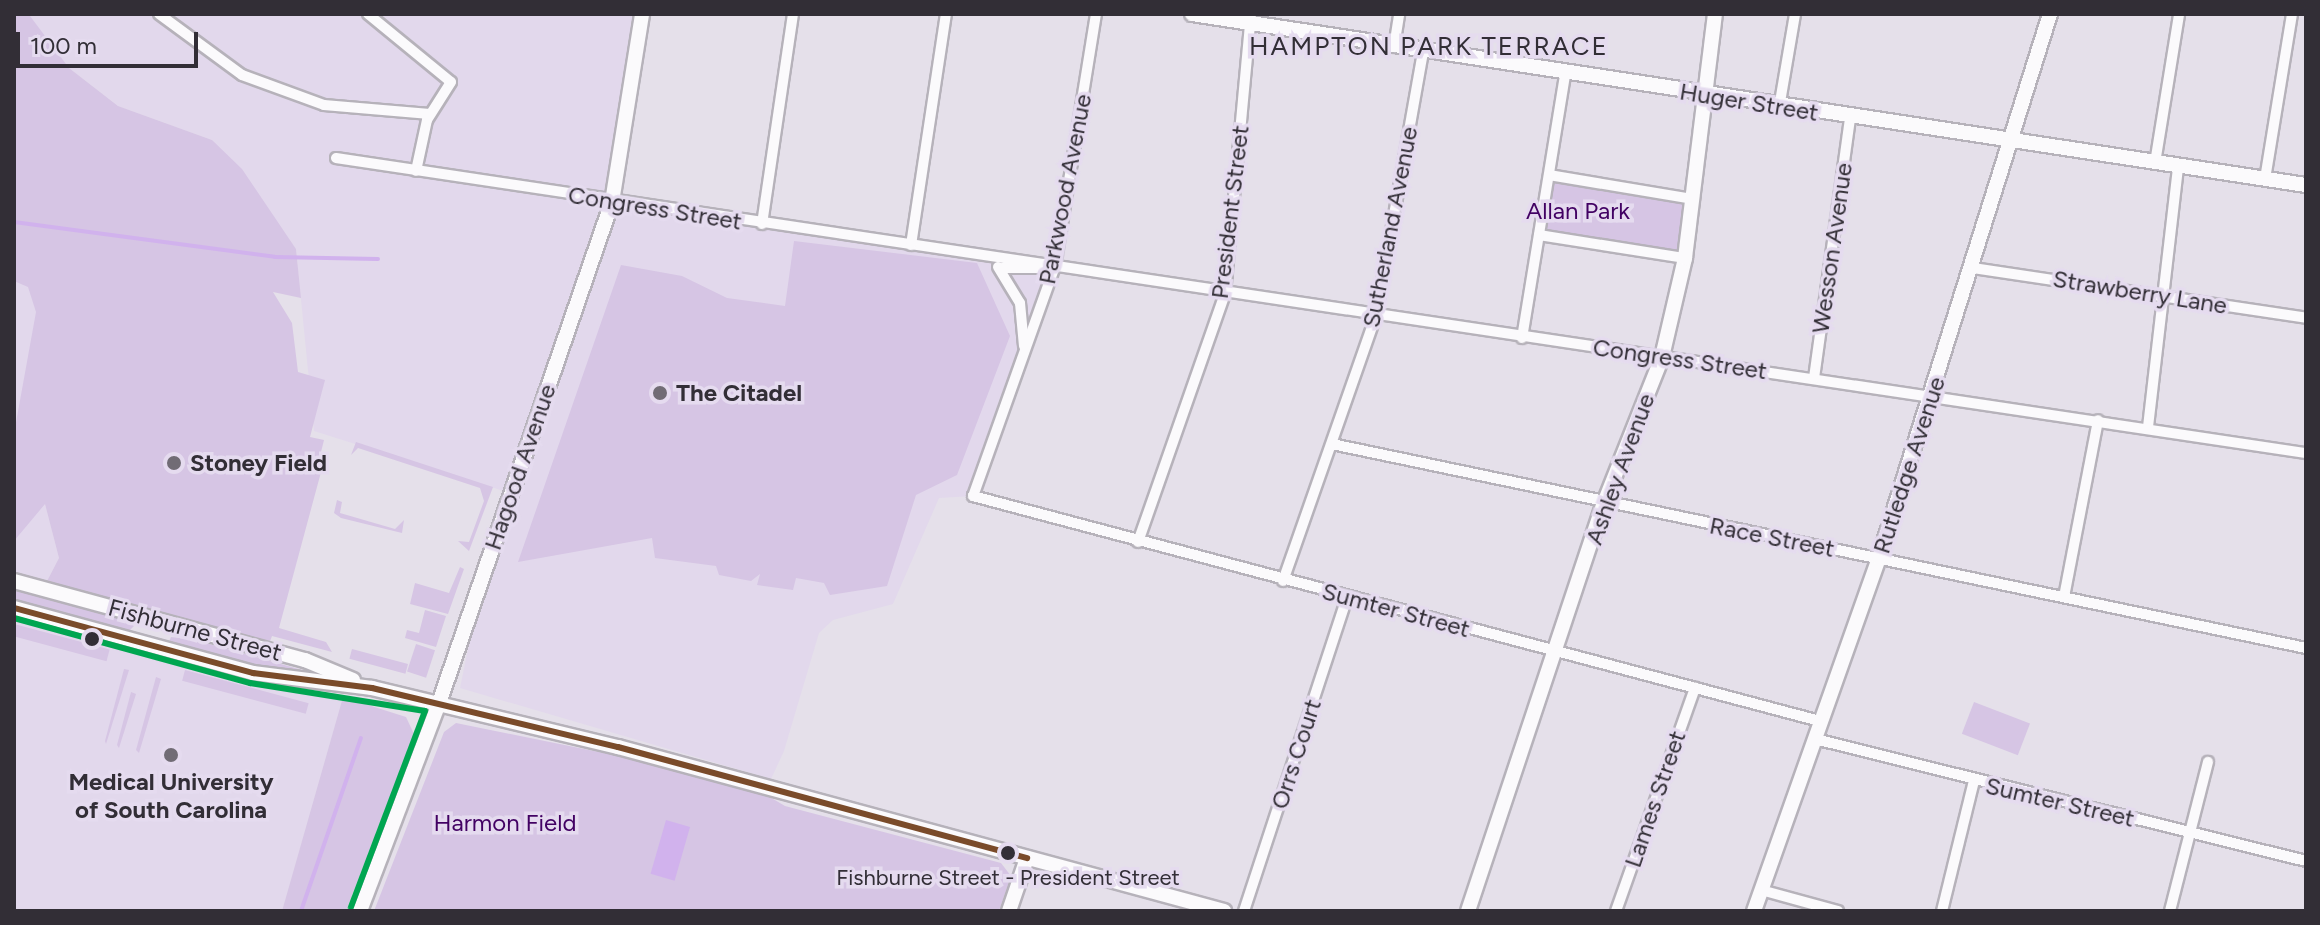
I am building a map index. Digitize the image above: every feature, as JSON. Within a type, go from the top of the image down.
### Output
[{"type":"street","points":[[159,14],[242,75],[324,105],[430,114]]},
{"type":"street","points":[[368,14],[451,82],[430,114],[416,171]]},
{"type":"street","name":"Hagood Avenue","points":[[360,911],[439,703],[612,202],[642,14]]},
{"type":"street","points":[[762,224],[793,14]]},
{"type":"street","points":[[911,245],[946,14]]},
{"type":"street","name":"Parkwood Avenue","points":[[973,496],[1055,266],[1096,14]]},
{"type":"street","name":"Huger Street","points":[[1192,14],[1251,18],[1394,47],[1565,75],[2306,185]]},
{"type":"street","points":[[1394,47],[1399,14]]},
{"type":"street","name":"Ashley Avenue","points":[[1468,911],[1557,652],[1604,503],[1662,357],[1685,258],[1715,14]]},
{"type":"street","points":[[1779,108],[1795,14]]},
{"type":"street","name":"Rutledge Avenue","points":[[1754,911],[1879,558],[1973,268],[2050,14]]},
{"type":"street","points":[[2155,163],[2179,14]]},
{"type":"street","points":[[2265,179],[2292,14]]},
{"type":"street","name":"President Street","points":[[1138,542],[1225,294],[1251,18]]},
{"type":"street","name":"Sutherland Avenue","points":[[1283,581],[1376,316],[1423,52]]},
{"type":"street","points":[[1522,338],[1565,75]]},
{"type":"street","name":"Wesson Avenue","points":[[1814,378],[1850,118]]},
{"type":"street","name":"Congress Street","points":[[336,158],[1225,294],[2148,427],[2306,453]]},
{"type":"street","points":[[2148,427],[2178,167]]},
{"type":"street","points":[[1549,175],[1692,199]]},
{"type":"street","points":[[1539,235],[1685,258]]},
{"type":"street","name":"Congress Street","points":[[975,254],[998,267],[1023,272],[1055,266]]},
{"type":"street","points":[[998,267],[1020,303],[1024,354]]},
{"type":"street","name":"Strawberry Lane","points":[[1973,268],[2306,318]]},
{"type":"street","points":[[2064,597],[2098,420]]},
{"type":"street","name":"Race Street","points":[[1332,444],[2306,648]]},
{"type":"street","name":"Sumter Street","points":[[973,496],[1283,581],[1820,721]]},
{"type":"street","name":"Fishburne Street","points":[[14,581],[305,660],[372,688]]},
{"type":"street","name":"Orrs Court","points":[[1244,911],[1347,598]]},
{"type":"street","name":"Fishburne Street","points":[[14,608],[253,673],[372,688],[439,703],[1224,911]]},
{"type":"street","points":[[150,645],[156,620]]},
{"type":"street","name":"Lames Street","points":[[1616,911],[1695,688]]},
{"type":"street","name":"Sumter Street","points":[[1815,739],[1974,781],[2306,861]]},
{"type":"street","points":[[2170,911],[2208,762]]},
{"type":"street","points":[[1942,911],[1974,781]]},
{"type":"street","points":[[1009,911],[1027,858]]},
{"type":"street","points":[[1761,890],[1838,911]]},
{"type":"shaded area","name":"The Citadel","points":[[26,14],[642,14],[613,202],[1055,266],[973,496],[939,498],[893,604],[833,620],[819,633],[784,751],[771,779],[460,688],[484,571],[510,493],[314,431],[296,249],[212,140],[118,106],[69,68]]},
{"type":"shaded area","points":[[14,260],[79,276],[42,492],[59,558],[46,583],[14,574]]},
{"type":"shaded area","name":"Medical University of South Carolina","points":[[14,614],[247,677],[343,697],[282,911],[14,911]]},
{"type":"shaded area","points":[[666,820],[690,827],[675,881],[651,874]]},
{"type":"green space","name":"Stoney Field","points":[[14,14],[30,16],[69,68],[118,106],[212,140],[242,169],[296,249],[301,298],[273,292],[292,323],[298,372],[325,380],[310,437],[324,440],[320,456],[324,461],[279,628],[326,642],[332,652],[272,636],[269,644],[46,583],[59,558],[45,504],[14,541],[15,428],[36,312],[28,287],[14,281]]},
{"type":"green space","name":"Allan Park","points":[[1552,179],[1687,203],[1678,256],[1543,232]]},
{"type":"green space","points":[[794,241],[977,263],[1010,336],[957,475],[916,495],[887,586],[830,595],[824,583],[796,578],[793,590],[757,585],[760,574],[751,581],[719,575],[716,566],[655,558],[652,538],[518,562],[621,265],[682,276],[727,298],[785,306]]},
{"type":"green space","points":[[356,442],[493,487],[469,551],[458,541],[469,542],[484,501],[480,488],[358,448],[351,455]]},
{"type":"green space","points":[[337,500],[342,502],[340,513],[395,529],[404,520],[402,533],[341,518],[334,513]]},
{"type":"green space","points":[[460,567],[464,569],[448,614],[410,604],[415,583],[449,593]]},
{"type":"green space","points":[[14,587],[131,618],[135,625],[127,633],[14,601]]},
{"type":"green space","points":[[425,610],[446,616],[436,647],[405,638],[407,630],[419,633]]},
{"type":"green space","points":[[14,624],[110,650],[107,661],[14,636]]},
{"type":"green space","points":[[171,637],[195,640],[306,671],[237,662],[168,644]]},
{"type":"green space","points":[[416,644],[435,650],[426,678],[407,672]]},
{"type":"green space","points":[[352,649],[408,664],[405,674],[349,659]]},
{"type":"green space","points":[[124,669],[129,670],[106,744],[105,741]]},
{"type":"green space","points":[[185,670],[309,703],[306,714],[182,681]]},
{"type":"green space","points":[[156,677],[161,679],[139,753],[136,750]]},
{"type":"green space","points":[[131,692],[136,694],[119,748],[117,745]]},
{"type":"green space","points":[[343,697],[406,717],[414,734],[346,911],[282,911]]},
{"type":"green space","points":[[1974,702],[2030,724],[2018,755],[1962,734]]},
{"type":"green space","name":"Harmon Field","points":[[456,723],[648,762],[763,793],[785,806],[1001,863],[1011,876],[999,911],[374,911],[444,732]]},
{"type":"waterway","points":[[14,222],[275,257],[378,259]]},
{"type":"waterway","points":[[301,911],[361,738]]},
{"type":"transit line","points":[[14,608],[253,673],[372,688],[618,747],[1027,858]]},
{"type":"transit line","points":[[14,618],[250,683],[425,711],[351,907]]},
{"type":"place","name":"The Citadel","points":[[660,393]]},
{"type":"place","name":"Stoney Field","points":[[174,463]]},
{"type":"place","name":"Medical University of South Carolina","points":[[171,755]]},
{"type":"place","name":"Fishburne Street - President Street","points":[[1008,853]]},
{"type":"district","name":"HAMPTON PARK TERRACE","points":[[1429,47]]}]
